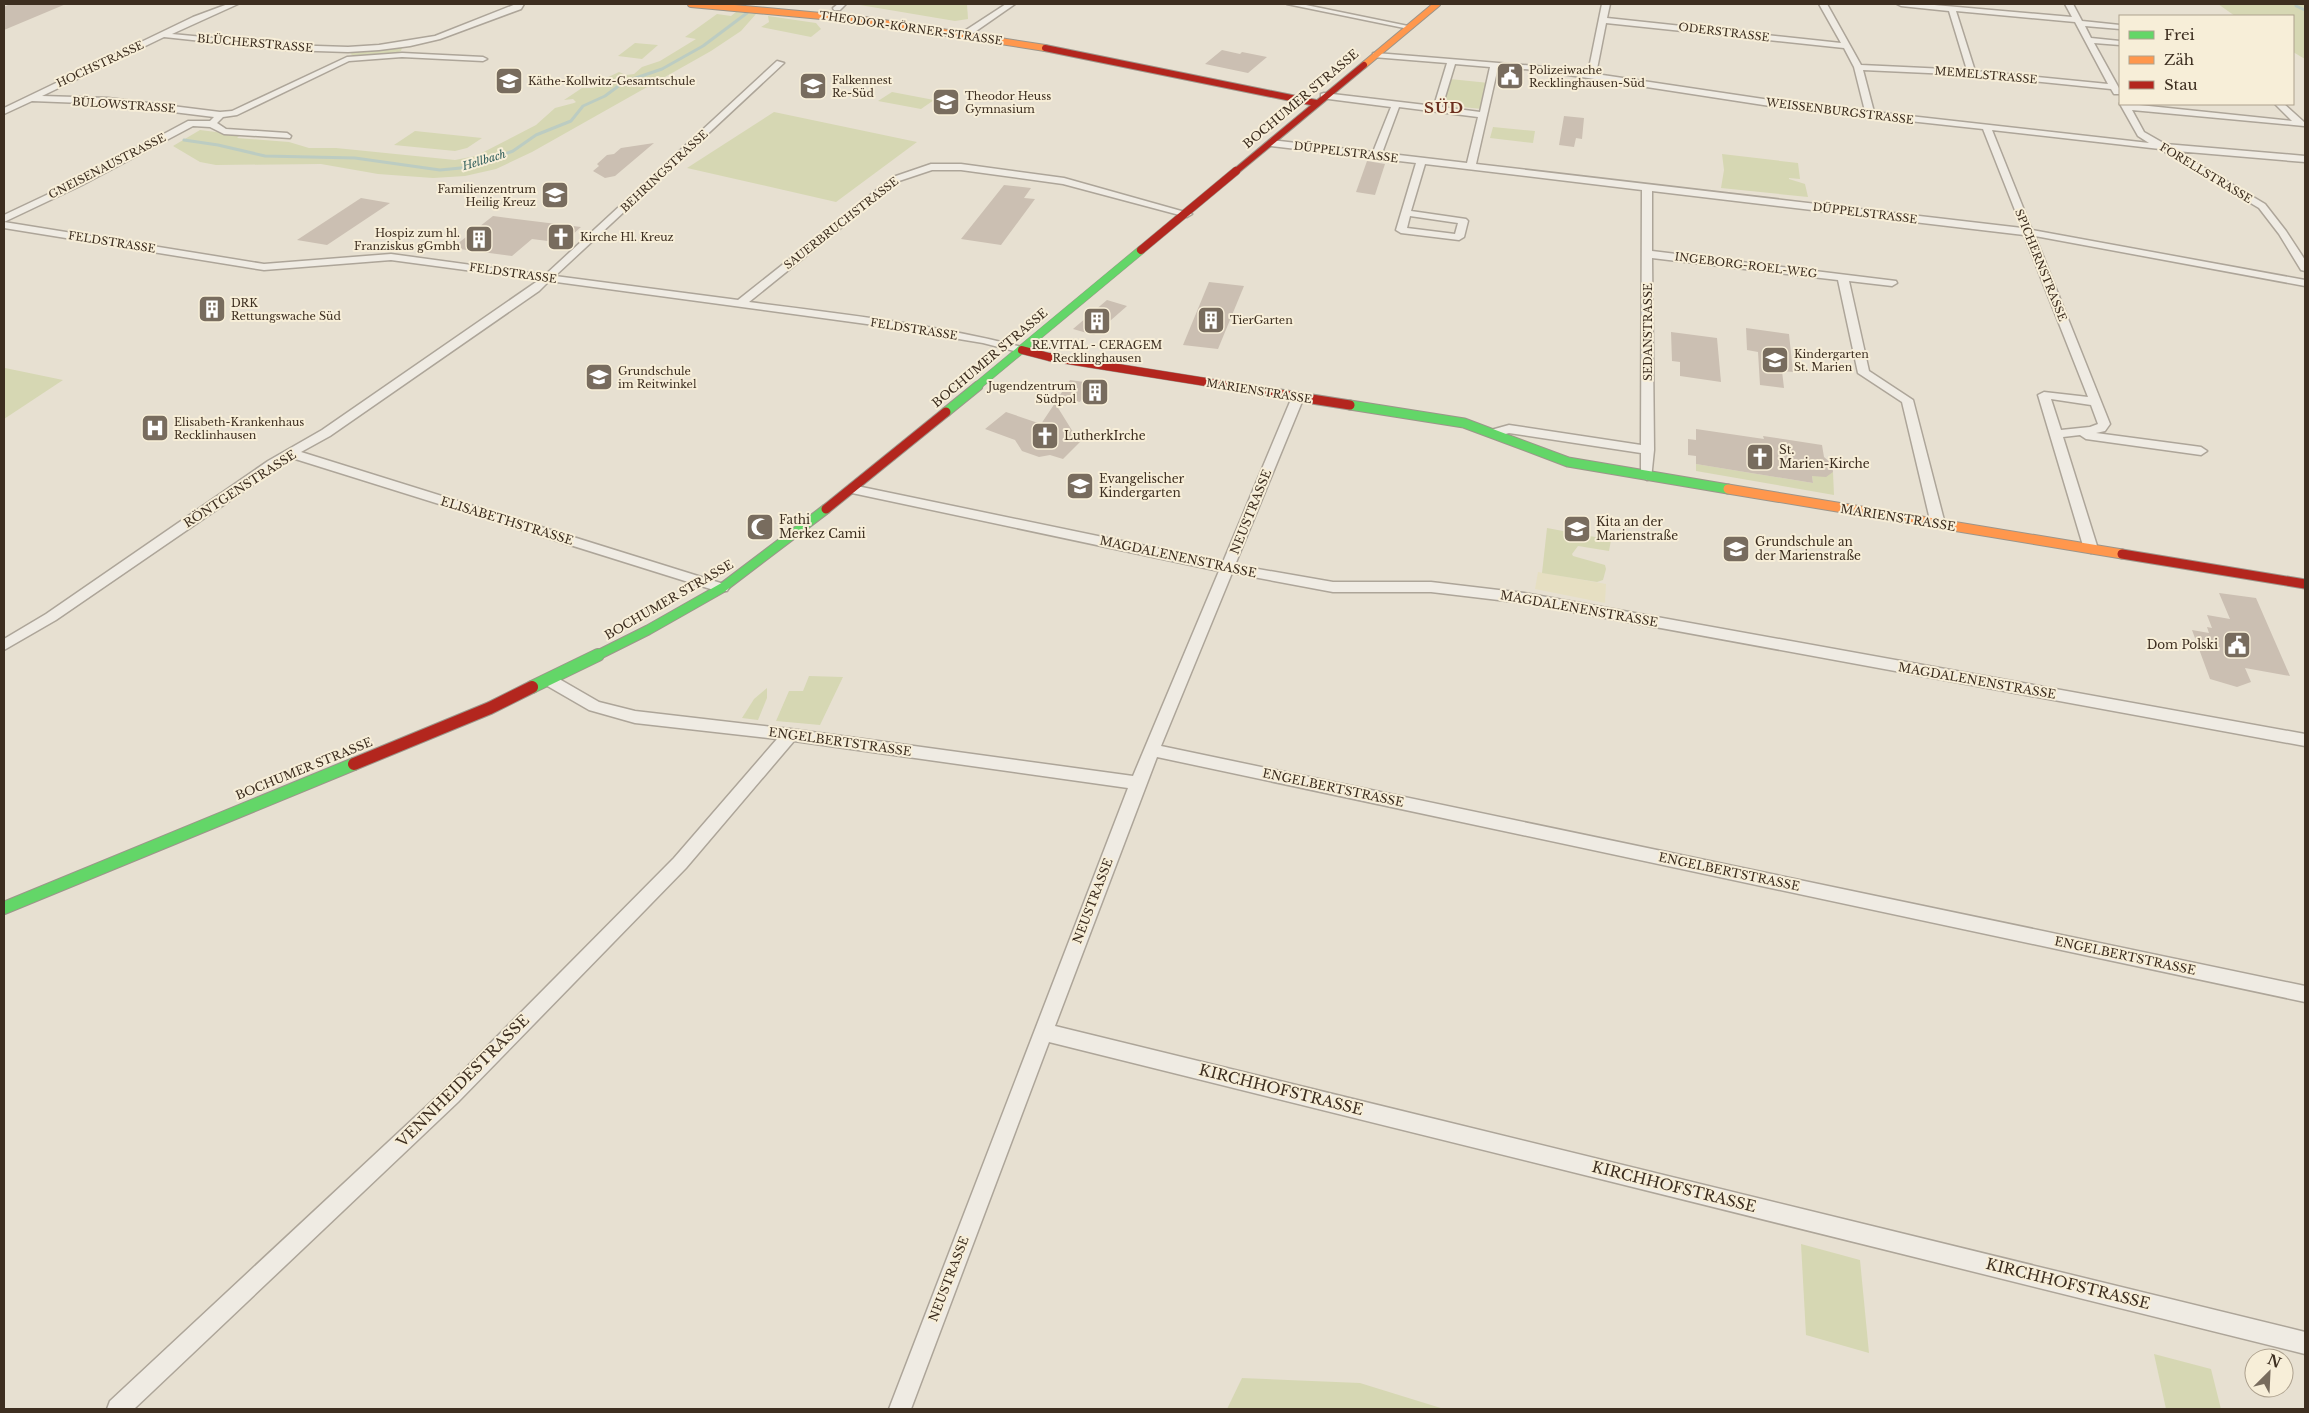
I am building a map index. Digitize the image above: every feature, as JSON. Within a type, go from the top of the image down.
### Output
[{"type":"main road","name":"THEODOR-KÖRNER-STRASSE","points":[[691,4],[794,12],[970,32]]},
{"type":"main road","name":"THEODOR-KÖRNER-STRASSE","points":[[761,4],[842,12],[970,32],[1104,56],[1321,99]]},
{"type":"main road","name":"BOCHUMER STRASSE","points":[[4,908],[490,708],[648,630],[722,588],[750,569],[852,489],[1187,214],[1321,99],[1437,4]]},
{"type":"main road","name":"MARIENSTRASSE","points":[[1022,350],[1049,357],[1464,423],[1495,433],[1544,455],[1568,462],[2305,584]]},
{"type":"street","name":"HOCHSTRASSE","points":[[4,110],[163,35],[222,4]]},
{"type":"street","name":"HOCHSTRASSE","points":[[196,18],[234,4]]},
{"type":"street","points":[[402,55],[410,44],[460,29],[504,8],[518,7],[520,4]]},
{"type":"street","points":[[970,32],[1011,4]]},
{"type":"street","points":[[1291,4],[1409,27]]},
{"type":"street","points":[[1591,76],[1594,70],[1606,4]]},
{"type":"street","points":[[1823,4],[1858,67],[1870,115]]},
{"type":"street","points":[[1901,4],[2119,27]]},
{"type":"street","points":[[2069,4],[2119,96]]},
{"type":"street","points":[[1952,9],[1972,73]]},
{"type":"street","name":"ODERSTRASSE","points":[[1603,20],[1845,46]]},
{"type":"street","name":"BLÜCHERSTRASSE","points":[[163,35],[270,46],[346,49],[410,44]]},
{"type":"street","points":[[2089,40],[2119,43]]},
{"type":"street","points":[[346,49],[347,59]]},
{"type":"street","points":[[212,124],[220,115],[234,113],[347,59],[402,55],[483,59]]},
{"type":"street","name":"WEISSENBURGSTRASSE","points":[[1376,55],[1495,64],[1591,76],[1770,104],[2278,159],[2305,160]]},
{"type":"street","points":[[1424,121],[1435,108],[1452,61]]},
{"type":"street","name":"BEHRINGSTRASSE","points":[[547,278],[780,63]]},
{"type":"street","points":[[1472,168],[1495,64]]},
{"type":"street","name":"MEMELSTRASSE","points":[[1858,67],[1972,73],[2114,87]]},
{"type":"street","name":"BÜLOWSTRASSE","points":[[28,98],[108,101],[220,115]]},
{"type":"street","points":[[1321,99],[1453,111],[1485,110]]},
{"type":"street","points":[[1376,156],[1396,105]]},
{"type":"street","points":[[2125,105],[2301,124],[2280,105]]},
{"type":"street","name":"FORELLSTRASSE","points":[[2125,105],[2142,134],[2262,206],[2283,233],[2305,268]]},
{"type":"street","points":[[1450,124],[1453,111]]},
{"type":"street","name":"GNEISENAUSTRASSE","points":[[4,219],[67,187],[79,183],[190,122],[212,124],[224,131],[287,136]]},
{"type":"street","name":"SPICHERNSTRASSE","points":[[1987,128],[2104,424],[2102,428],[2061,433]]},
{"type":"street","name":"DÜPPELSTRASSE","points":[[1271,143],[2027,232],[2305,283]]},
{"type":"street","points":[[1406,213],[1463,221],[1460,237],[1401,230],[1406,213],[1421,162]]},
{"type":"street","name":"SAUERBRUCHSTRASSE","points":[[740,304],[896,179],[931,167],[961,167],[1064,181],[1187,214]]},
{"type":"street","name":"SEDANSTRASSE","points":[[1647,187],[1648,476]]},
{"type":"street","name":"FELDSTRASSE","points":[[4,225],[264,266],[391,256],[906,327],[983,340],[1022,350]]},
{"type":"street","name":"INGEBORG-ROEL-WEG","points":[[1648,254],[1892,283]]},
{"type":"street","points":[[1844,277],[1864,373],[1907,400],[1938,524]]},
{"type":"street","name":"RÖNTGENSTRASSE","points":[[4,645],[52,617],[272,464],[293,454],[326,433],[534,289],[547,278]]},
{"type":"street","points":[[2091,550],[2061,433],[2044,394],[2095,402]]},
{"type":"street","name":"NEUSTRASSE","points":[[900,1409],[1138,783],[1298,397]]},
{"type":"street","name":"MARIENSTRASSE","points":[[1495,433],[1510,429],[1648,450]]},
{"type":"street","points":[[2061,433],[2201,451]]},
{"type":"street","name":"ELISABETHSTRASSE","points":[[293,454],[722,588]]},
{"type":"street","name":"MAGDALENENSTRASSE","points":[[852,489],[1228,568],[1333,587],[1431,587],[1524,598],[2305,740]]},
{"type":"street","name":"ENGELBERTSTRASSE","points":[[549,680],[594,706],[635,717],[790,735],[1138,783]]},
{"type":"street","name":"VENNHEIDESTRASSE","points":[[118,1409],[252,1285],[457,1089],[680,863],[790,735]]},
{"type":"street","name":"ENGELBERTSTRASSE","points":[[1153,750],[2305,994]]},
{"type":"street","name":"KIRCHHOFSTRASSE","points":[[1043,1032],[2305,1343]]},
{"type":"shaded area","points":[[1538,572],[1606,584],[1605,603],[1535,589]]},
{"type":"green space","points":[[854,4],[967,4],[968,19],[955,21]]},
{"type":"green space","points":[[2218,4],[2305,4],[2305,59],[2294,53],[2294,15],[2234,15]]},
{"type":"green space","points":[[736,12],[756,14],[741,31],[711,51],[532,152],[496,169],[465,176],[433,178],[378,174],[321,164],[216,165],[200,162],[173,146],[200,130],[240,135],[237,138],[289,142],[309,148],[336,148],[455,160],[476,156],[536,125],[555,108],[576,102],[573,99],[564,100],[582,88],[593,88],[604,83],[602,80],[619,72],[626,75],[634,74],[642,67],[660,61],[696,39],[685,37],[717,14],[731,16]]},
{"type":"green space","points":[[768,16],[816,23],[821,29],[811,37],[761,27],[769,22]]},
{"type":"green space","points":[[635,43],[658,45],[642,59],[618,56]]},
{"type":"green space","points":[[402,48],[401,51],[383,55],[360,56],[350,54],[355,51]]},
{"type":"green space","points":[[1450,79],[1489,83],[1482,109],[1442,105]]},
{"type":"green space","points":[[892,92],[934,100],[921,109],[878,101]]},
{"type":"green space","points":[[774,112],[917,142],[836,202],[687,168]]},
{"type":"green space","points":[[1493,127],[1535,131],[1533,143],[1490,138]]},
{"type":"green space","points":[[415,131],[482,138],[467,148],[455,151],[394,145]]},
{"type":"green space","points":[[1722,154],[1798,163],[1800,179],[1789,179],[1805,184],[1808,197],[1721,188],[1724,170]]},
{"type":"green space","points":[[5,368],[63,380],[4,419]]},
{"type":"green space","points":[[1696,464],[1813,483],[1812,476],[1833,472],[1834,495],[1696,471]]},
{"type":"green space","points":[[1547,528],[1611,540],[1609,551],[1578,546],[1572,554],[1573,556],[1605,565],[1606,569],[1603,580],[1597,582],[1542,573]]},
{"type":"green space","points":[[809,676],[843,677],[820,725],[776,721],[789,691],[803,691]]},
{"type":"green space","points":[[767,688],[767,698],[758,720],[742,718],[754,699]]},
{"type":"green space","points":[[1801,1244],[1860,1260],[1869,1353],[1806,1335]]},
{"type":"green space","points":[[2154,1354],[2211,1369],[2221,1409],[2166,1409]]},
{"type":"green space","points":[[1242,1378],[1360,1383],[1444,1409],[1227,1409]]},
{"type":"building","points":[[10,4],[66,4],[4,30],[4,7]]},
{"type":"building","points":[[1222,50],[1267,57],[1248,73],[1205,64]]},
{"type":"building","points":[[1564,116],[1584,118],[1582,139],[1576,138],[1574,147],[1559,145]]},
{"type":"building","points":[[654,143],[615,176],[605,178],[593,171],[599,166],[597,164],[607,155],[614,154],[621,148]]},
{"type":"building","points":[[1367,161],[1385,164],[1375,195],[1356,192]]},
{"type":"building","points":[[1004,185],[1031,188],[1024,198],[1035,199],[1001,245],[961,239]]},
{"type":"building","points":[[361,198],[390,203],[327,245],[297,240]]},
{"type":"building","name":"Hospiz zum hl. Franziskus gGmbh","points":[[493,216],[581,227],[563,243],[532,239],[512,256],[452,248]]},
{"type":"building","name":"TierGarten","points":[[1209,282],[1244,286],[1218,349],[1183,345]]},
{"type":"building","name":"RE.VITAL - CERAGEM Recklinghausen","points":[[1107,300],[1127,306],[1094,335],[1073,329]]},
{"type":"building","name":"Kindergarten St. Marien","points":[[1746,328],[1789,334],[1793,372],[1782,371],[1784,388],[1760,385],[1758,352],[1747,350]]},
{"type":"building","points":[[1671,332],[1717,338],[1721,382],[1680,376],[1680,362],[1672,361]]},
{"type":"building","points":[[1070,380],[1091,383],[1080,402],[1058,398]]},
{"type":"building","name":"LutherkIrche","points":[[1055,403],[1073,432],[1086,436],[1063,459],[1050,455],[1039,457],[1022,451],[1015,440],[985,429],[1006,412],[1041,424]]},
{"type":"building","name":"St. Marien-Kirche","points":[[1696,429],[1822,445],[1824,457],[1832,464],[1833,472],[1826,477],[1812,476],[1813,483],[1696,464],[1696,456],[1688,455],[1688,439],[1696,440]]},
{"type":"building","name":"Dom Polski","points":[[2219,593],[2256,598],[2290,676],[2245,668],[2251,682],[2237,687],[2210,679],[2192,630],[2209,633],[2207,627],[2212,628],[2207,615],[2230,619]]},
{"type":"waterway","points":[[2296,4],[2296,6],[2305,10]]},
{"type":"waterway","name":"Hellbach","points":[[184,140],[218,145],[265,156],[355,158],[440,170],[471,167],[513,151],[536,135],[571,121],[583,106],[605,96],[624,82],[662,69],[703,46],[747,13]]},
{"type":"traffic: fast","points":[[946,412],[1141,250]]},
{"type":"traffic: fast","points":[[1350,405],[1464,423],[1568,462],[1728,489]]},
{"type":"traffic: fast","points":[[532,687],[648,630],[722,588],[826,509]]},
{"type":"traffic: fast","points":[[4,908],[354,764]]},
{"type":"traffic: slow","points":[[691,4],[864,20],[1045,48]]},
{"type":"traffic: slow","points":[[1364,65],[1437,4]]},
{"type":"traffic: slow","points":[[1728,489],[2122,554]]},
{"type":"traffic: jam","points":[[1045,48],[1316,103]]},
{"type":"traffic: jam","points":[[1141,250],[1364,65]]},
{"type":"traffic: jam","points":[[1022,350],[1049,357],[1350,405]]},
{"type":"traffic: jam","points":[[826,509],[946,412]]},
{"type":"traffic: jam","points":[[2122,554],[2305,584]]},
{"type":"traffic: jam","points":[[354,764],[490,708],[532,687]]},
{"type":"place","name":"Polizeiwache Recklinghausen-Süd","points":[[1510,76]]},
{"type":"place","name":"Käthe-Kollwitz-Gesamtschule","points":[[509,81]]},
{"type":"place","name":"Falkennest Re-Süd","points":[[813,86]]},
{"type":"place","name":"Theodor Heuss Gymnasium","points":[[946,102]]},
{"type":"place","name":"Familienzentrum Heilig Kreuz","points":[[555,195]]},
{"type":"place","name":"Kirche Hl. Kreuz","points":[[561,237]]},
{"type":"place","name":"Hospiz zum hl. Franziskus gGmbh","points":[[479,239]]},
{"type":"place","name":"DRK Rettungswache Süd","points":[[212,309]]},
{"type":"place","name":"TierGarten","points":[[1211,320]]},
{"type":"place","name":"RE.VITAL - CERAGEM Recklinghausen","points":[[1097,321]]},
{"type":"place","name":"Kindergarten St. Marien","points":[[1775,360]]},
{"type":"place","name":"Grundschule im Reitwinkel","points":[[599,377]]},
{"type":"place","name":"Jugendzentrum Südpol","points":[[1095,392]]},
{"type":"place","name":"Elisabeth-Krankenhaus Recklinhausen","points":[[155,428]]},
{"type":"place","name":"LutherkIrche","points":[[1045,436]]},
{"type":"place","name":"St. Marien-Kirche","points":[[1760,457]]},
{"type":"place","name":"Evangelischer Kindergarten","points":[[1080,486]]},
{"type":"place","name":"Fathi Merkez Camii","points":[[760,527]]},
{"type":"place","name":"Kita an der Marienstraße","points":[[1577,529]]},
{"type":"place","name":"Grundschule an der Marienstraße","points":[[1736,549]]},
{"type":"place","name":"Dom Polski","points":[[2237,645]]},
{"type":"district","name":"SÜD","points":[[1444,108]]}]
